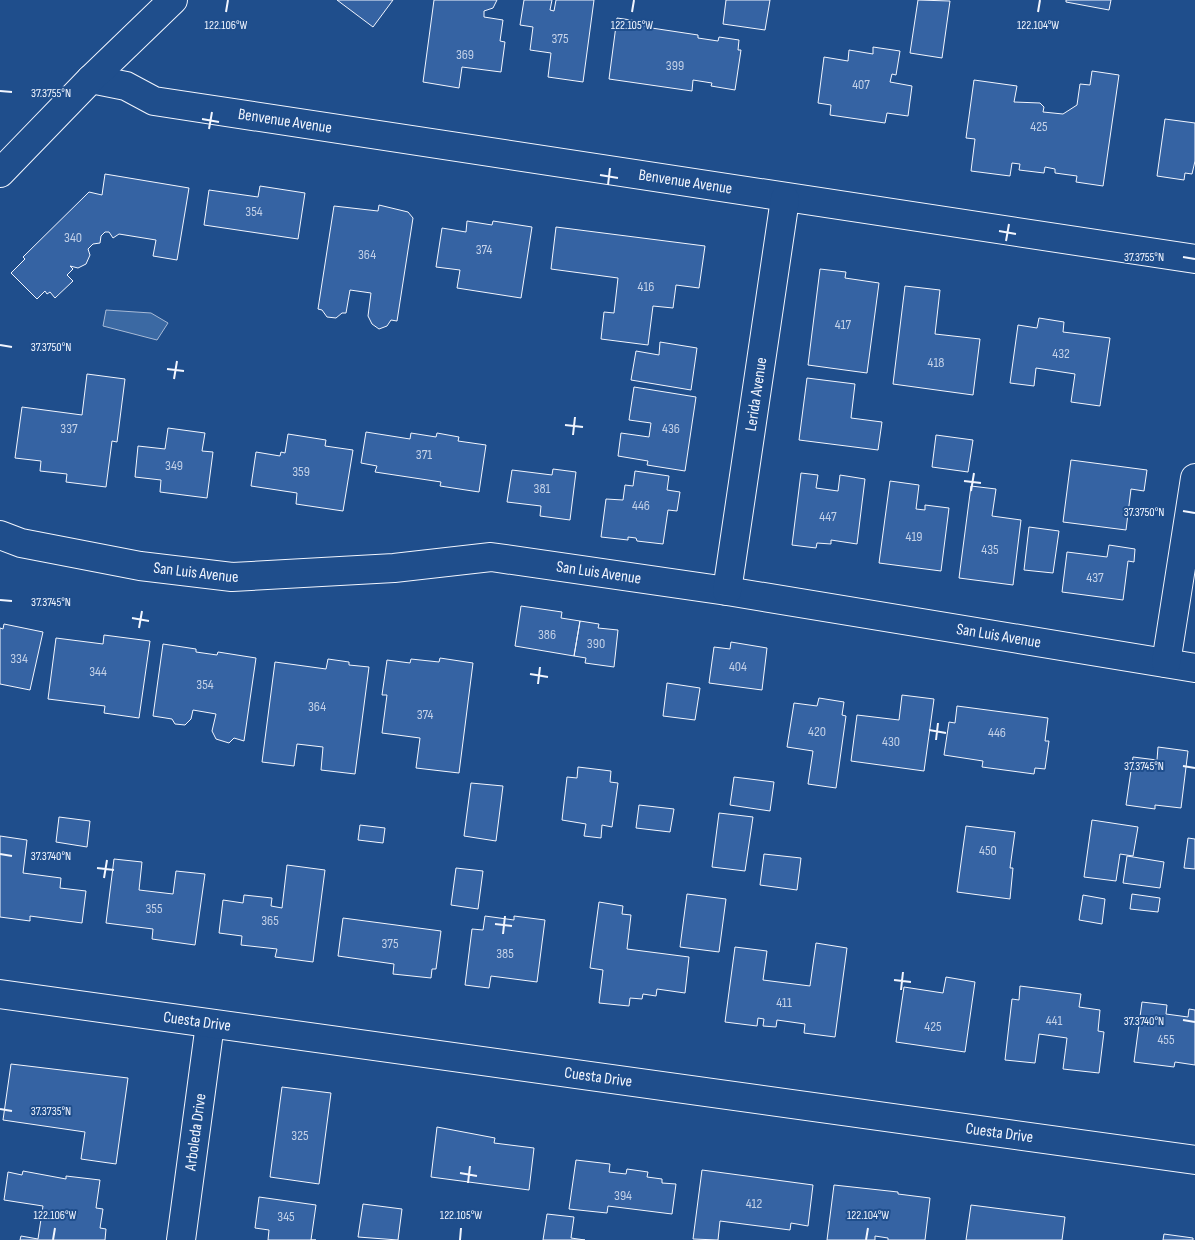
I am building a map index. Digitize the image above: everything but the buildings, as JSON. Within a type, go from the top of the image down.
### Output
[{"type":"street","points":[[0,173],[91,79],[173,0]]},
{"type":"street","name":"Benvenue Avenue","points":[[91,79],[126,86],[154,101],[1195,259]]},
{"type":"street","name":"Lerida Avenue","points":[[728,591],[786,198]]},
{"type":"street","points":[[1166,663],[1195,478]]},
{"type":"street","name":"San Luis Avenue","points":[[0,535],[20,542],[140,566],[232,577],[394,568],[491,557],[728,591],[1195,668]]},
{"type":"street","name":"Cuesta Drive","points":[[0,994],[1195,1160]]},
{"type":"street","name":"Arboleda Drive","points":[[181,1240],[210,1024]]},
{"type":"water","points":[[106,310],[151,313],[168,323],[157,340],[103,326]]}]
